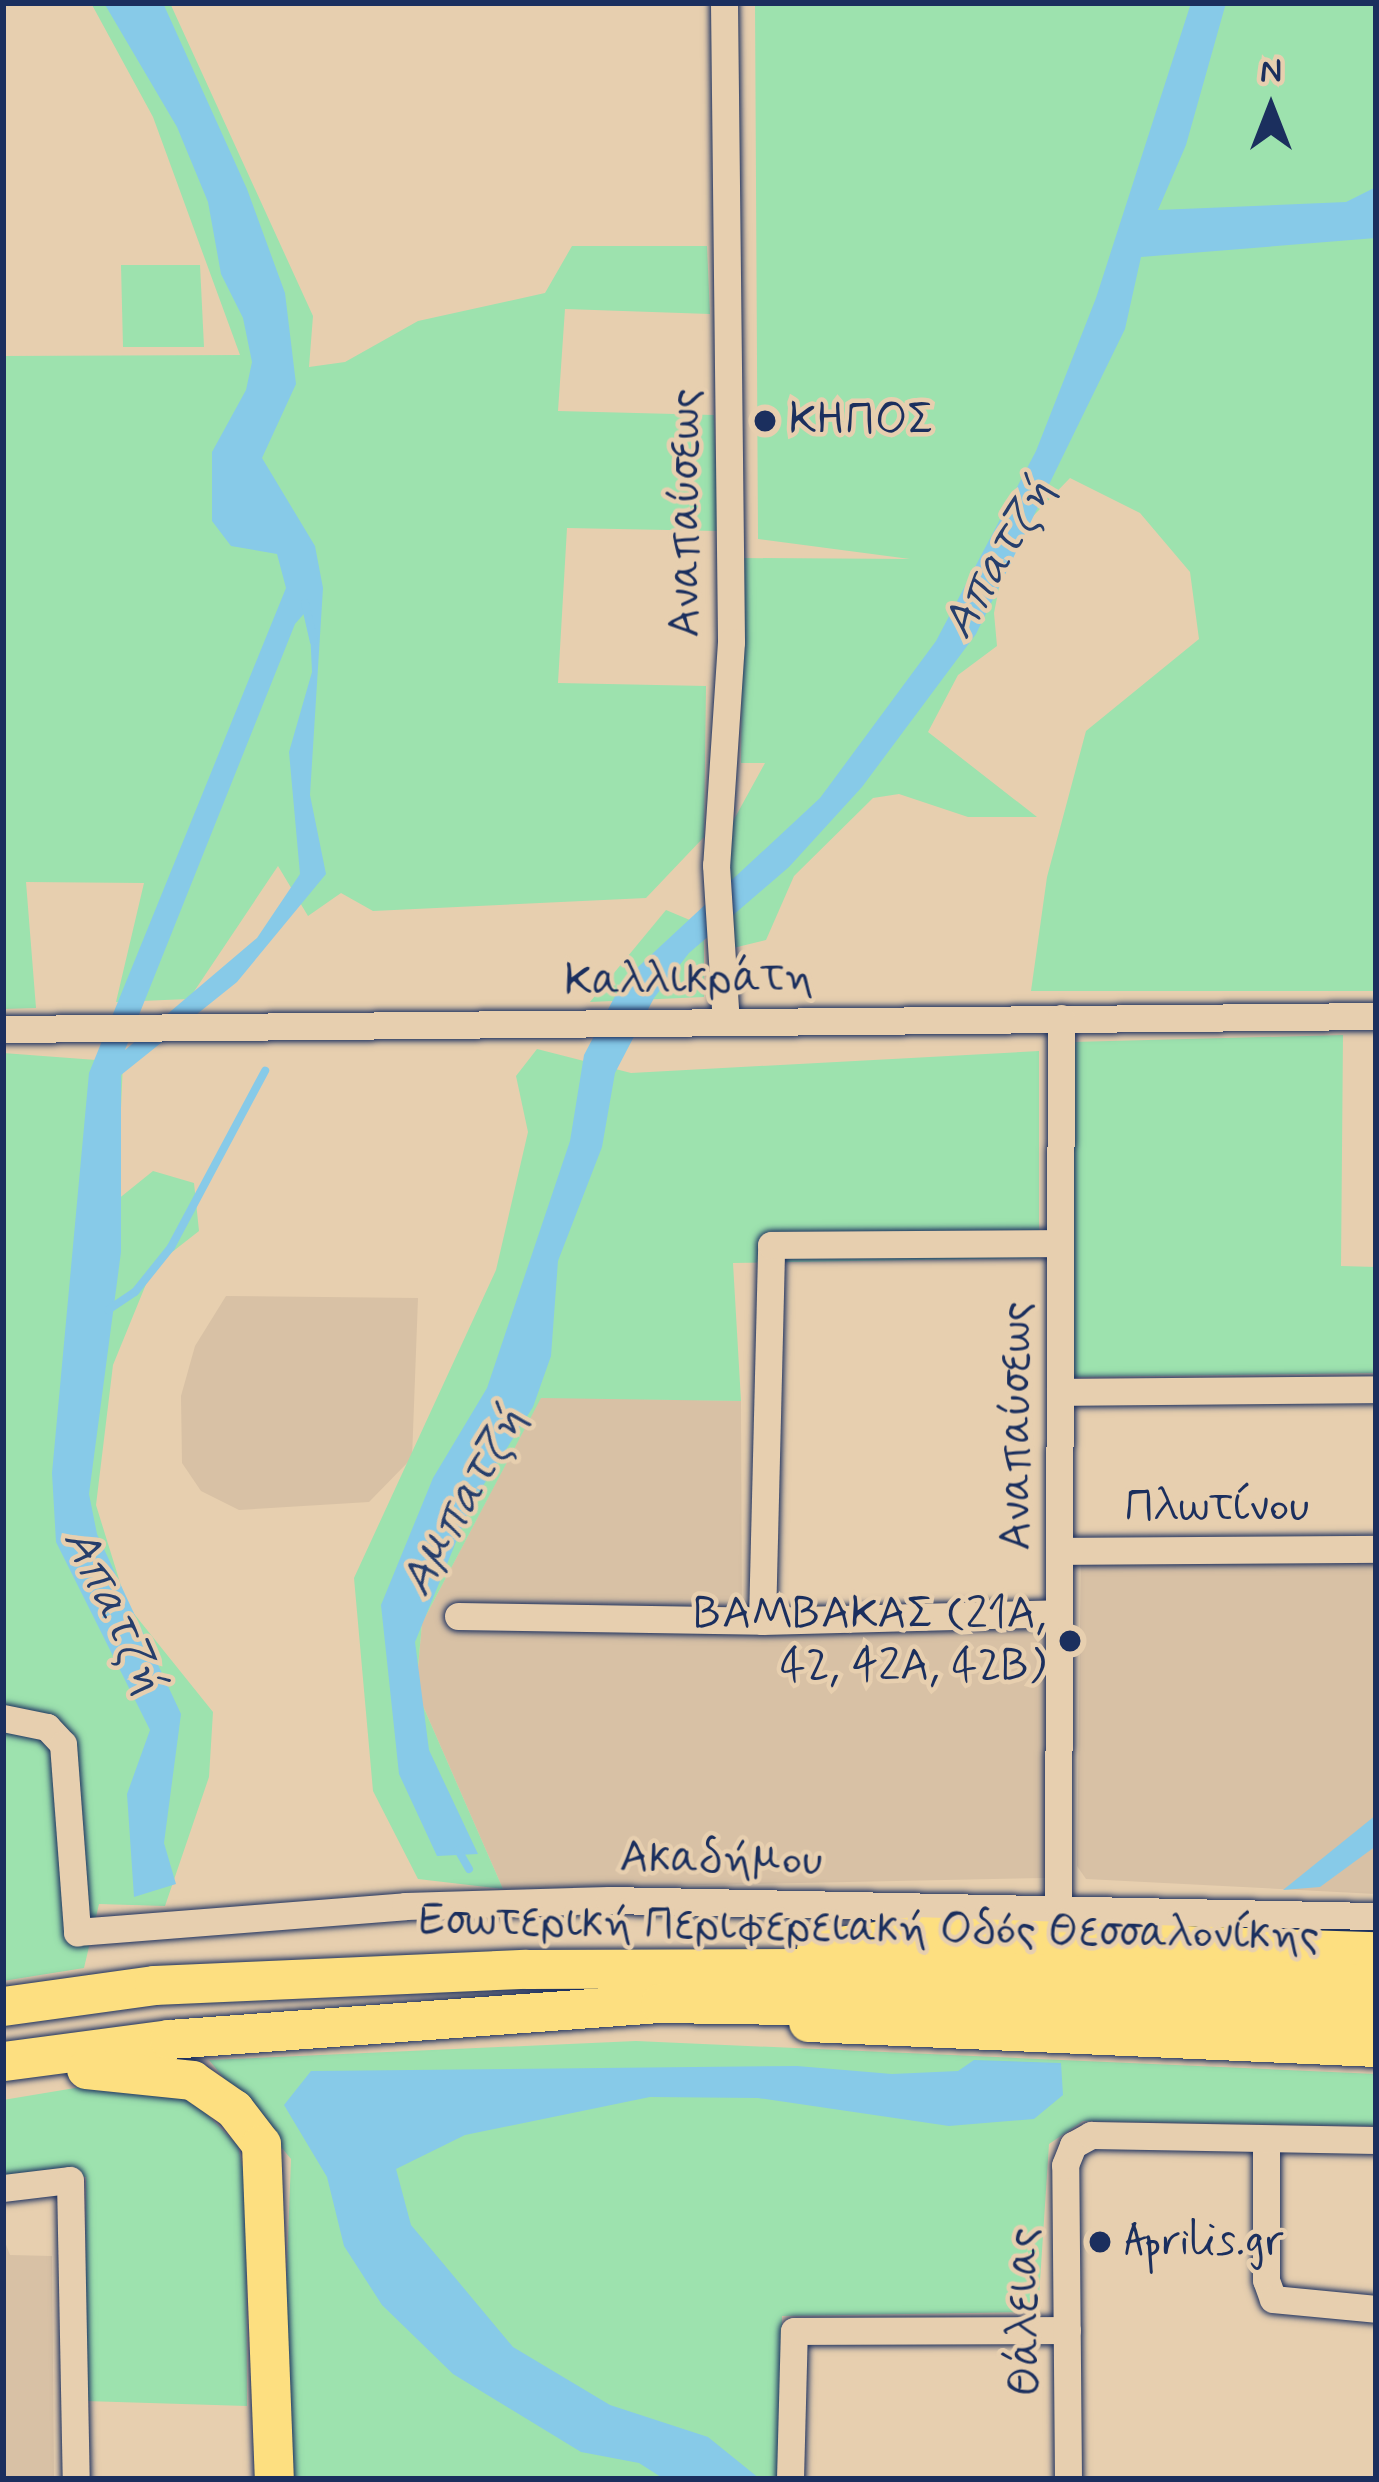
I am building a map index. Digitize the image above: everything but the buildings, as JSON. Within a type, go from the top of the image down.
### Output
[{"type":"highway","points":[[710,1967],[914,1936],[1376,1951]]},
{"type":"highway","name":"Εσωτερική Περιφερειακή Οδός Θεσσαλονίκης","points":[[3,2006],[154,1985],[710,1967],[1376,1984]]},
{"type":"highway","points":[[3,1976],[154,1985]]},
{"type":"highway","points":[[660,2003],[889,2030],[1376,2047]]},
{"type":"highway","name":"Εσωτερική Περιφερειακή Οδός Θεσσαλονίκης","points":[[3,2065],[169,2039],[660,2003],[1376,2014]]},
{"type":"highway","points":[[3,2065],[130,2070],[192,2080],[234,2108],[261,2144],[274,2479]]},
{"type":"street","name":"Αναπαύσεως","points":[[724,3],[731,642],[716,865],[726,1022]]},
{"type":"street","name":"Καλλικράτη","points":[[3,1029],[1376,1016]]},
{"type":"street","name":"Αναπαύσεως","points":[[1058,1906],[1061,1018]]},
{"type":"street","points":[[762,1621],[771,1245],[1060,1243]]},
{"type":"street","points":[[1060,1392],[1376,1389]]},
{"type":"street","name":"Πλωτίνου","points":[[1059,1551],[1376,1549]]},
{"type":"street","points":[[458,1616],[762,1621],[1058,1613]]},
{"type":"street","name":"Ακαδήμου","points":[[3,1718],[47,1726],[63,1744],[71,1924],[91,1934],[405,1906],[590,1901],[1058,1906],[1376,1916]]},
{"type":"street","name":"Θάλειας","points":[[1068,2479],[1065,2165],[1072,2145],[1090,2135],[1266,2139]]},
{"type":"street","points":[[1376,2140],[1266,2139],[1266,2280],[1274,2299],[1376,2308]]},
{"type":"street","points":[[3,2188],[70,2180],[76,2479]]},
{"type":"street","points":[[790,2479],[794,2331],[1067,2330]]},
{"type":"shaded area","points":[[226,1296],[418,1298],[412,1458],[369,1502],[239,1510],[201,1491],[182,1463],[181,1396],[195,1346]]},
{"type":"shaded area","points":[[541,1397],[741,1401],[742,1632],[1046,1623],[1046,1878],[503,1889],[416,1690],[422,1623]]},
{"type":"shaded area","points":[[1376,1557],[1376,1894],[1086,1879],[1077,1866],[1081,1560]]},
{"type":"shaded area","points":[[3,2237],[10,2255],[52,2256],[54,2479],[3,2479]]},
{"type":"green space","points":[[91,3],[170,3],[313,316],[309,367],[345,362],[418,321],[545,293],[572,246],[707,246],[710,314],[565,309],[558,411],[714,415],[718,531],[567,528],[558,683],[706,686],[704,837],[646,898],[373,911],[341,893],[308,916],[278,866],[189,999],[116,1002],[144,883],[26,882],[36,1008],[3,1009],[3,356],[240,355],[153,117]]},
{"type":"green space","points":[[755,3],[1376,3],[1376,991],[1031,991],[1047,877],[1086,731],[1199,639],[1190,572],[1140,513],[1070,478],[1008,542],[994,613],[997,646],[958,675],[928,732],[1037,817],[968,817],[899,794],[873,798],[794,876],[766,940],[725,950],[732,823],[765,763],[741,763],[743,558],[910,559],[758,539]]},
{"type":"green space","points":[[121,265],[200,265],[204,347],[123,347]]},
{"type":"green space","points":[[666,910],[704,926],[704,997],[590,1002]]},
{"type":"green space","points":[[1343,1035],[1341,1266],[1376,1267],[1376,1373],[1074,1377],[1072,1042]]},
{"type":"green space","points":[[537,1049],[631,1073],[1039,1051],[1039,1258],[733,1263],[741,1401],[541,1398],[422,1623],[416,1690],[503,1889],[418,1879],[373,1791],[354,1578],[496,1270],[528,1132],[516,1076]]},
{"type":"green space","points":[[3,1053],[123,1062],[117,1200],[153,1171],[194,1183],[199,1231],[153,1267],[113,1365],[96,1505],[127,1605],[213,1712],[209,1777],[165,1906],[99,1904],[84,1968],[3,1981]]},
{"type":"green space","points":[[636,2041],[1376,2074],[1376,2126],[1083,2121],[1049,2144],[1038,2312],[782,2316],[780,2479],[279,2479],[291,2159],[209,2060]]},
{"type":"green space","points":[[117,2081],[190,2097],[238,2146],[246,2184],[247,2406],[85,2401],[86,2177],[3,2180],[3,2100]]},
{"type":"water","points":[[104,3],[163,3],[247,189],[285,293],[296,384],[262,458],[315,546],[323,588],[310,795],[326,874],[237,982],[121,1075],[121,1252],[89,1494],[97,1534],[181,1714],[164,1843],[176,1884],[134,1897],[127,1794],[150,1730],[56,1542],[52,1473],[89,1073],[286,588],[277,554],[231,546],[212,521],[212,452],[246,390],[252,362],[243,318],[221,274],[208,202],[177,127]],"holes":[[[309,608],[312,672],[289,752],[300,874],[257,938],[125,1050],[295,624]]]},
{"type":"water","points":[[1191,3],[1226,3],[1186,145],[1158,210],[1346,202],[1376,187],[1376,238],[1141,257],[1125,329],[976,634],[862,787],[789,867],[689,953],[654,998],[615,1073],[602,1147],[558,1261],[551,1356],[533,1407],[472,1503],[415,1642],[429,1750],[478,1854],[437,1856],[399,1774],[381,1605],[433,1478],[487,1388],[570,1141],[584,1055],[623,981],[820,798],[936,641],[1036,451],[1096,298]]},
{"type":"water","points":[[1376,1815],[1376,1846],[1320,1887],[1283,1890]]},
{"type":"water","points":[[974,2060],[1061,2063],[1063,2095],[1034,2119],[949,2126],[758,2098],[650,2097],[465,2135],[396,2169],[411,2225],[513,2347],[610,2405],[708,2437],[760,2479],[664,2479],[639,2463],[581,2452],[453,2374],[382,2305],[344,2246],[327,2177],[284,2105],[311,2071],[797,2066],[892,2074],[958,2071]]},
{"type":"waterway","name":"Απατζή","points":[[305,603],[314,641]]},
{"type":"waterway","name":"Απατζή","points":[[108,1310],[135,1292],[171,1247],[265,1071]]},
{"type":"waterway","name":"Αμπατζή","points":[[458,1850],[469,1869]]},
{"type":"place","name":"ΚΗΠΟΣ","points":[[765,421]]},
{"type":"place","name":"ΒΑΜΒΑΚΑΣ (21Α, 42, 42Α, 42Β)","points":[[1070,1641]]},
{"type":"place","name":"Aprilis.gr","points":[[1100,2242]]}]
